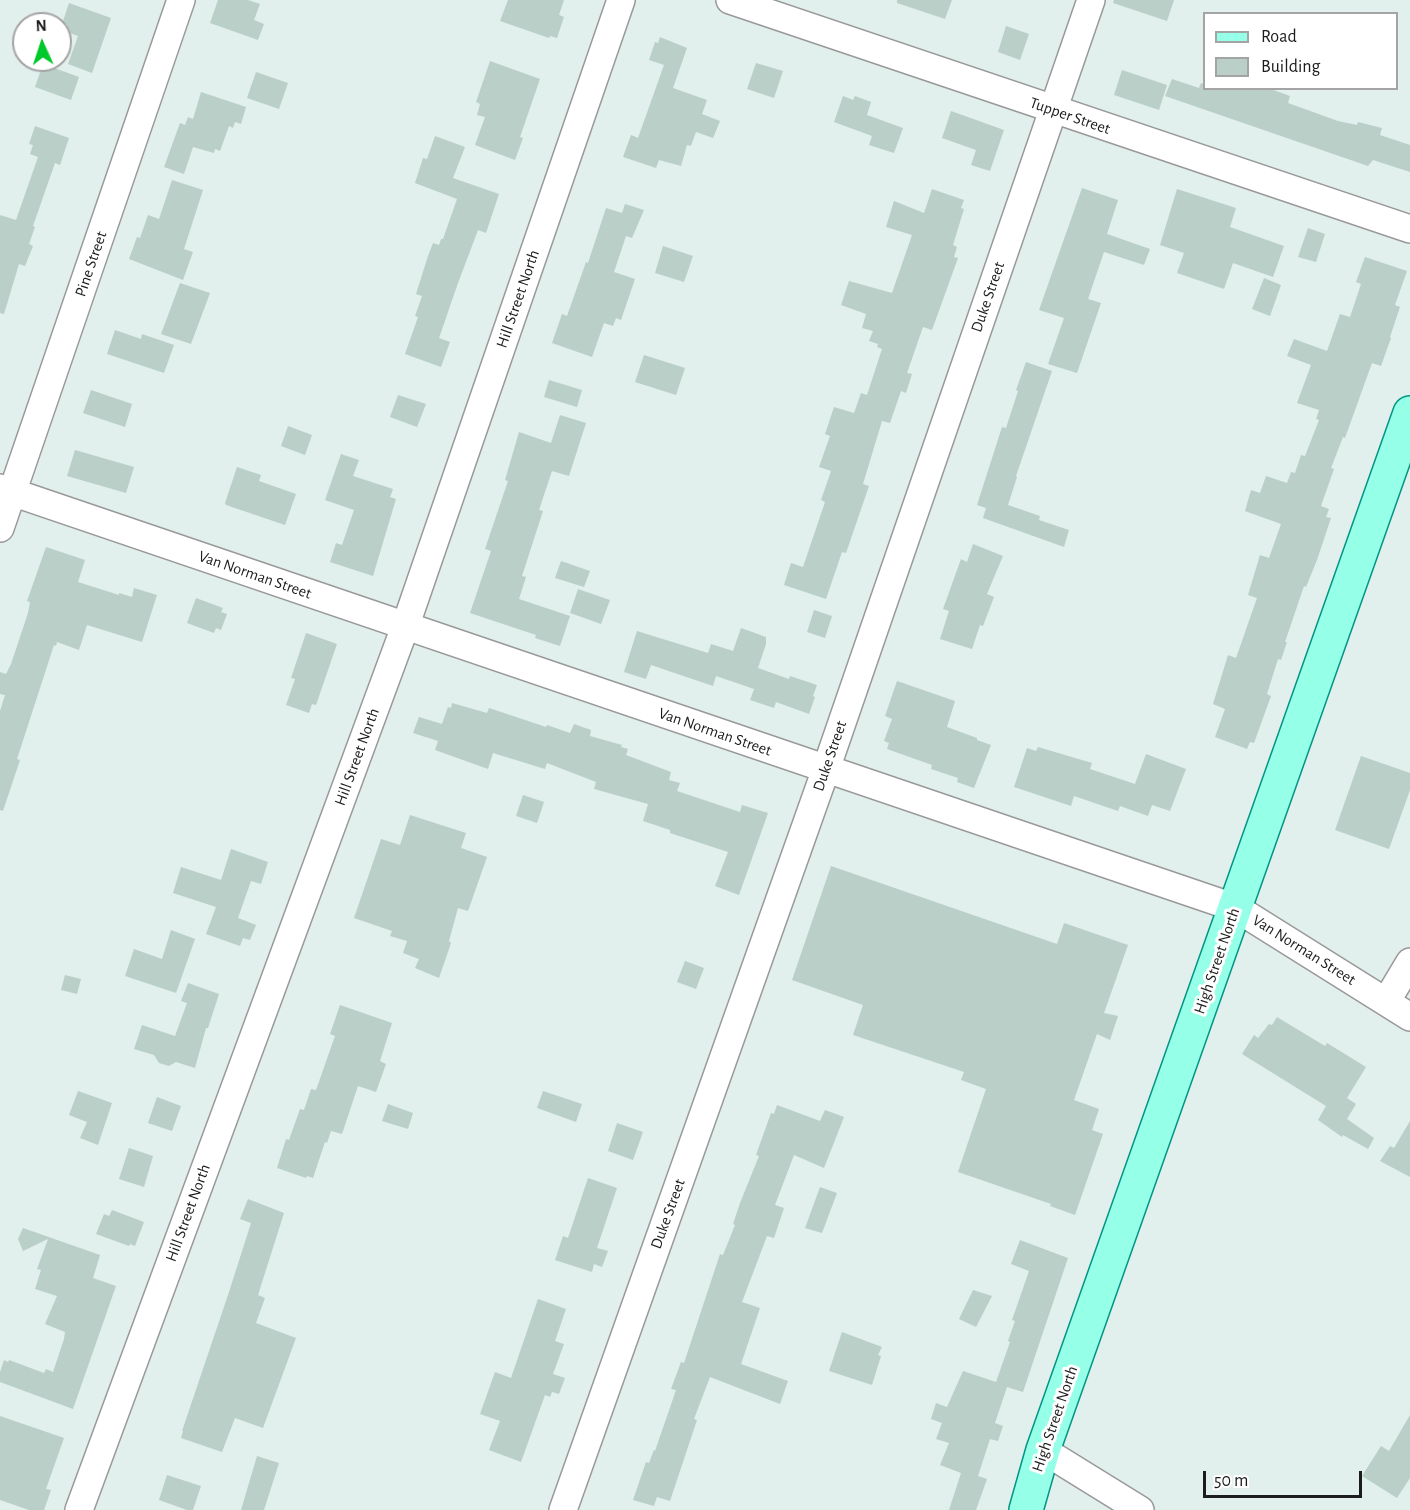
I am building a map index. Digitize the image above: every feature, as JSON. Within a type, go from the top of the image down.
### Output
[{"type":"main road","name":"High Street North","points":[[1026,1510],[1043,1450],[1410,413]]},
{"type":"street","name":"Pine Street","points":[[0,528],[6,490],[181,0]]},
{"type":"street","name":"Hill Street North","points":[[79,1510],[405,627],[621,0]]},
{"type":"street","name":"Tupper Street","points":[[730,0],[1410,229]]},
{"type":"street","name":"Duke Street","points":[[563,1510],[826,770],[1091,0]]},
{"type":"street","name":"Van Norman Street","points":[[6,490],[1236,908],[1410,1017]]},
{"type":"street","points":[[1386,1002],[1410,962]]},
{"type":"street","points":[[1043,1450],[1140,1510]]},
{"type":"building","points":[[218,0],[248,0],[260,4],[254,20],[264,24],[258,40],[210,23]]},
{"type":"building","points":[[508,0],[564,0],[559,15],[564,17],[557,38],[550,36],[549,38],[500,21]]},
{"type":"building","points":[[897,0],[952,0],[945,19],[897,3]]},
{"type":"building","points":[[1114,0],[1174,0],[1167,21],[1113,3]]},
{"type":"building","points":[[69,3],[111,18],[92,73],[72,66],[72,53],[78,36],[72,34],[72,12],[66,12]]},
{"type":"building","points":[[1006,26],[1029,34],[1020,60],[998,52]]},
{"type":"building","points":[[660,37],[687,48],[673,88],[707,100],[702,114],[720,121],[713,138],[696,132],[691,146],[687,145],[681,166],[659,160],[656,168],[623,157],[631,135],[638,138],[664,65],[649,60],[655,42],[658,43]]},
{"type":"building","points":[[490,61],[540,79],[520,137],[523,138],[515,160],[475,145],[485,117],[477,115],[480,104],[476,102]]},
{"type":"building","points":[[756,63],[783,71],[774,98],[747,89]]},
{"type":"building","points":[[1122,70],[1167,85],[1159,110],[1114,95]]},
{"type":"building","points":[[40,72],[65,72],[79,77],[71,100],[35,87]]},
{"type":"building","points":[[256,72],[288,83],[279,109],[247,98]]},
{"type":"building","points":[[1172,79],[1199,88],[1201,83],[1203,84],[1203,90],[1274,90],[1290,96],[1288,103],[1338,121],[1357,125],[1358,122],[1382,128],[1380,135],[1410,145],[1410,172],[1373,160],[1368,166],[1165,96]]},
{"type":"building","points":[[201,92],[246,107],[241,124],[235,122],[233,128],[229,126],[220,151],[215,149],[214,153],[193,147],[184,174],[164,167],[180,123],[185,125],[188,117],[193,119]]},
{"type":"building","points":[[843,96],[853,100],[855,96],[871,102],[867,115],[903,128],[894,153],[869,145],[872,136],[834,122]]},
{"type":"building","points":[[951,111],[1004,130],[990,171],[971,165],[976,150],[942,138]]},
{"type":"building","points":[[35,126],[69,138],[60,165],[55,163],[33,226],[35,227],[29,244],[33,246],[25,266],[19,264],[4,314],[0,313],[0,215],[16,220],[38,157],[30,154],[33,145],[29,144]]},
{"type":"building","points":[[435,136],[465,147],[453,178],[499,194],[486,233],[478,230],[439,338],[450,342],[441,367],[405,354],[418,317],[415,316],[422,296],[416,294],[428,256],[433,243],[439,245],[443,239],[457,199],[415,183],[423,158],[427,159]]},
{"type":"building","points":[[172,180],[203,190],[184,249],[193,252],[183,280],[129,259],[148,215],[159,219]]},
{"type":"building","points":[[1082,188],[1118,200],[1107,234],[1150,249],[1144,265],[1104,252],[1088,299],[1101,303],[1077,373],[1048,364],[1064,318],[1039,310]]},
{"type":"building","points":[[932,189],[964,200],[961,208],[964,209],[953,245],[957,247],[954,257],[958,258],[932,330],[923,327],[907,373],[912,374],[906,393],[901,391],[890,423],[882,421],[863,484],[869,486],[846,553],[842,552],[826,599],[784,585],[791,563],[803,567],[825,502],[821,500],[831,471],[819,467],[830,436],[825,434],[834,407],[854,413],[861,393],[867,395],[882,349],[877,347],[878,344],[869,341],[873,331],[862,328],[866,314],[841,305],[849,281],[892,293],[912,235],[886,227],[894,201],[924,213]]},
{"type":"building","points":[[1177,189],[1236,208],[1230,227],[1284,246],[1273,277],[1233,263],[1224,289],[1177,273],[1184,253],[1160,245]]},
{"type":"building","points":[[625,204],[644,210],[632,238],[626,236],[614,272],[635,279],[621,320],[616,318],[613,326],[604,323],[592,357],[552,343],[562,314],[567,316],[606,208],[622,213]]},
{"type":"building","points":[[1308,228],[1325,234],[1316,262],[1298,257]]},
{"type":"building","points":[[663,246],[693,256],[684,282],[655,273]]},
{"type":"building","points":[[1365,257],[1407,271],[1395,305],[1400,307],[1381,366],[1372,363],[1345,438],[1343,437],[1331,468],[1334,469],[1321,506],[1329,509],[1326,517],[1331,518],[1317,560],[1306,587],[1304,586],[1281,660],[1278,659],[1267,694],[1271,696],[1254,743],[1250,742],[1247,749],[1215,737],[1225,709],[1213,704],[1228,655],[1236,658],[1257,598],[1248,595],[1260,555],[1269,558],[1281,524],[1245,511],[1251,490],[1260,493],[1266,476],[1287,483],[1291,472],[1295,473],[1301,455],[1305,456],[1319,420],[1316,419],[1319,410],[1297,403],[1311,365],[1287,356],[1294,339],[1327,351],[1340,314],[1350,317],[1361,284],[1356,282]]},
{"type":"building","points":[[1264,278],[1281,285],[1270,316],[1252,309]]},
{"type":"building","points":[[180,283],[210,293],[191,344],[161,334]]},
{"type":"building","points":[[115,330],[141,339],[142,334],[174,345],[164,373],[107,354]]},
{"type":"building","points":[[644,355],[685,368],[676,395],[635,382]]},
{"type":"building","points":[[1026,362],[1052,371],[1008,505],[1040,516],[1039,520],[1069,530],[1064,547],[983,518],[986,508],[977,505],[1002,427],[1006,428]]},
{"type":"building","points":[[549,380],[582,390],[577,407],[544,397]]},
{"type":"building","points":[[91,390],[132,404],[125,427],[83,413]]},
{"type":"building","points":[[398,395],[426,404],[417,427],[390,417]]},
{"type":"building","points":[[560,415],[586,423],[569,476],[552,471],[539,510],[543,511],[522,576],[526,577],[519,599],[570,616],[560,646],[535,638],[536,635],[470,613],[491,551],[485,549],[508,481],[505,480],[519,432],[551,443]]},
{"type":"building","points":[[288,426],[312,435],[305,455],[281,446]]},
{"type":"building","points":[[75,450],[134,467],[126,493],[67,476]]},
{"type":"building","points":[[341,454],[359,460],[353,476],[393,489],[390,497],[396,499],[373,576],[330,562],[336,543],[342,545],[354,510],[325,500]]},
{"type":"building","points":[[237,467],[261,475],[259,481],[296,494],[285,525],[226,505]]},
{"type":"building","points":[[973,544],[1003,556],[987,594],[994,597],[983,626],[980,625],[972,649],[940,639],[949,611],[943,609],[961,559],[967,562]]},
{"type":"building","points":[[46,547],[85,560],[78,582],[119,595],[119,593],[132,597],[134,588],[157,595],[142,642],[87,625],[79,650],[57,642],[56,646],[54,645],[17,759],[20,760],[3,811],[0,810],[0,711],[5,695],[0,694],[0,672],[6,674],[11,664],[28,613],[30,602],[27,601]]},
{"type":"building","points":[[561,561],[590,571],[584,587],[555,578]]},
{"type":"building","points":[[578,589],[610,600],[601,624],[570,613]]},
{"type":"building","points":[[196,598],[223,608],[221,612],[227,614],[221,630],[216,628],[214,633],[187,623]]},
{"type":"building","points":[[814,610],[832,616],[825,638],[807,632]]},
{"type":"building","points":[[741,628],[766,637],[758,668],[789,679],[790,676],[817,685],[809,714],[776,702],[774,708],[750,700],[754,689],[716,676],[713,686],[651,665],[646,679],[624,672],[637,631],[708,653],[711,644],[733,651]]},
{"type":"building","points":[[306,633],[337,644],[316,705],[312,704],[309,713],[286,705],[295,679],[291,678]]},
{"type":"building","points":[[897,681],[955,701],[947,727],[991,745],[974,788],[957,782],[958,778],[931,769],[932,765],[887,749],[889,743],[884,741],[892,719],[885,716]]},
{"type":"building","points":[[452,703],[487,713],[489,708],[570,733],[574,724],[591,730],[590,736],[622,745],[621,747],[628,749],[626,755],[671,772],[669,780],[680,783],[677,791],[740,812],[742,805],[768,813],[739,895],[715,886],[728,852],[670,833],[670,830],[643,821],[648,804],[594,789],[596,782],[547,763],[545,769],[493,753],[488,769],[435,750],[438,741],[413,733],[419,717],[442,724],[448,707],[451,708]]},
{"type":"building","points":[[1038,747],[1092,763],[1090,769],[1135,784],[1146,754],[1186,769],[1170,811],[1152,805],[1148,816],[1120,806],[1118,811],[1074,796],[1071,806],[1014,787],[1027,748],[1036,751]]},
{"type":"building","points":[[1361,756],[1410,773],[1410,790],[1389,849],[1335,830]]},
{"type":"building","points":[[523,795],[544,802],[537,823],[516,816]]},
{"type":"building","points":[[410,815],[466,833],[461,848],[487,857],[468,911],[458,908],[449,941],[451,943],[439,978],[415,968],[419,959],[403,953],[407,941],[390,936],[392,931],[354,918],[381,839],[400,845]]},
{"type":"building","points":[[231,849],[268,862],[261,884],[251,881],[238,918],[256,925],[250,940],[243,938],[240,946],[206,934],[216,907],[173,893],[181,867],[221,880]]},
{"type":"building","points":[[831,866],[1057,944],[1064,923],[1128,945],[1104,1013],[1118,1016],[1110,1040],[1097,1034],[1074,1100],[1099,1109],[1092,1130],[1103,1134],[1075,1215],[1050,1206],[1051,1204],[958,1172],[986,1089],[961,1080],[964,1072],[853,1035],[863,1005],[792,980]]},
{"type":"building","points":[[171,930],[195,939],[176,993],[125,976],[134,949],[162,959]]},
{"type":"building","points":[[685,961],[704,968],[696,989],[677,982]]},
{"type":"building","points":[[65,975],[81,979],[77,994],[61,990]]},
{"type":"building","points":[[188,983],[219,994],[208,1028],[206,1028],[195,1068],[176,1062],[169,1066],[159,1063],[154,1055],[134,1049],[142,1025],[175,1036],[187,1003],[181,1001]]},
{"type":"building","points":[[340,1005],[392,1023],[380,1061],[386,1064],[376,1092],[358,1086],[342,1134],[331,1131],[313,1178],[307,1176],[306,1178],[277,1168],[286,1139],[289,1140],[300,1109],[304,1110],[311,1089],[316,1090],[335,1036],[330,1034]]},
{"type":"building","points":[[1277,1017],[1325,1046],[1327,1043],[1366,1067],[1347,1098],[1356,1104],[1347,1119],[1374,1138],[1368,1149],[1343,1135],[1342,1137],[1318,1120],[1326,1106],[1242,1054],[1254,1035],[1258,1038]]},
{"type":"building","points":[[78,1091],[112,1103],[98,1145],[80,1138],[87,1122],[69,1115]]},
{"type":"building","points":[[543,1091],[582,1104],[576,1122],[537,1108]]},
{"type":"building","points":[[157,1097],[181,1106],[172,1131],[148,1123]]},
{"type":"building","points":[[388,1104],[413,1113],[408,1129],[382,1121]]},
{"type":"building","points":[[777,1105],[820,1121],[825,1110],[844,1117],[824,1168],[794,1155],[775,1205],[784,1208],[774,1238],[767,1236],[742,1302],[760,1308],[741,1364],[788,1381],[780,1404],[710,1377],[694,1419],[697,1420],[670,1501],[657,1497],[654,1506],[633,1500],[646,1462],[649,1463],[655,1451],[676,1390],[671,1389],[681,1362],[684,1363],[720,1254],[723,1255],[735,1225],[733,1224],[740,1203],[759,1156],[756,1155],[771,1113],[774,1114]]},
{"type":"building","points":[[1410,1121],[1410,1177],[1380,1161],[1390,1146],[1394,1148]]},
{"type":"building","points":[[617,1123],[643,1132],[633,1160],[608,1151]]},
{"type":"building","points":[[129,1148],[153,1156],[144,1187],[119,1179]]},
{"type":"building","points":[[588,1178],[617,1188],[597,1248],[608,1251],[602,1267],[594,1264],[592,1272],[555,1260],[563,1236],[568,1238]]},
{"type":"building","points":[[820,1187],[837,1193],[822,1233],[805,1228]]},
{"type":"building","points":[[248,1199],[284,1213],[258,1295],[265,1298],[256,1323],[296,1338],[263,1428],[235,1418],[222,1452],[181,1438],[251,1223],[240,1219]]},
{"type":"building","points":[[112,1210],[144,1222],[135,1246],[96,1234],[104,1214],[109,1216]]},
{"type":"building","points":[[23,1228],[100,1255],[93,1278],[116,1286],[73,1409],[0,1382],[4,1360],[44,1373],[46,1369],[53,1372],[64,1339],[65,1332],[45,1324],[57,1296],[35,1289],[41,1270],[37,1269],[48,1239],[23,1251],[18,1239]]},
{"type":"building","points":[[1020,1240],[1068,1258],[1023,1392],[1007,1387],[995,1423],[1003,1426],[998,1441],[990,1439],[978,1476],[987,1479],[976,1510],[949,1510],[961,1473],[940,1465],[949,1443],[936,1439],[942,1423],[931,1419],[936,1403],[947,1407],[963,1371],[996,1382],[1010,1342],[1008,1341],[1015,1321],[1012,1320],[1029,1271],[1011,1264]]},
{"type":"building","points":[[973,1290],[992,1296],[976,1327],[959,1319]]},
{"type":"building","points":[[538,1299],[566,1309],[555,1341],[564,1344],[553,1374],[565,1378],[559,1394],[552,1392],[550,1397],[545,1395],[521,1462],[489,1450],[500,1421],[480,1414],[495,1372],[511,1378]]},
{"type":"building","points":[[842,1332],[882,1347],[878,1355],[881,1356],[872,1385],[829,1371]]},
{"type":"building","points":[[1410,1415],[1410,1478],[1397,1498],[1362,1476],[1381,1446],[1389,1451]]},
{"type":"building","points":[[0,1416],[64,1438],[46,1489],[51,1490],[44,1510],[29,1510],[0,1500]]},
{"type":"building","points":[[257,1456],[279,1463],[264,1510],[241,1510]]},
{"type":"building","points":[[167,1475],[201,1486],[193,1510],[159,1500]]}]
